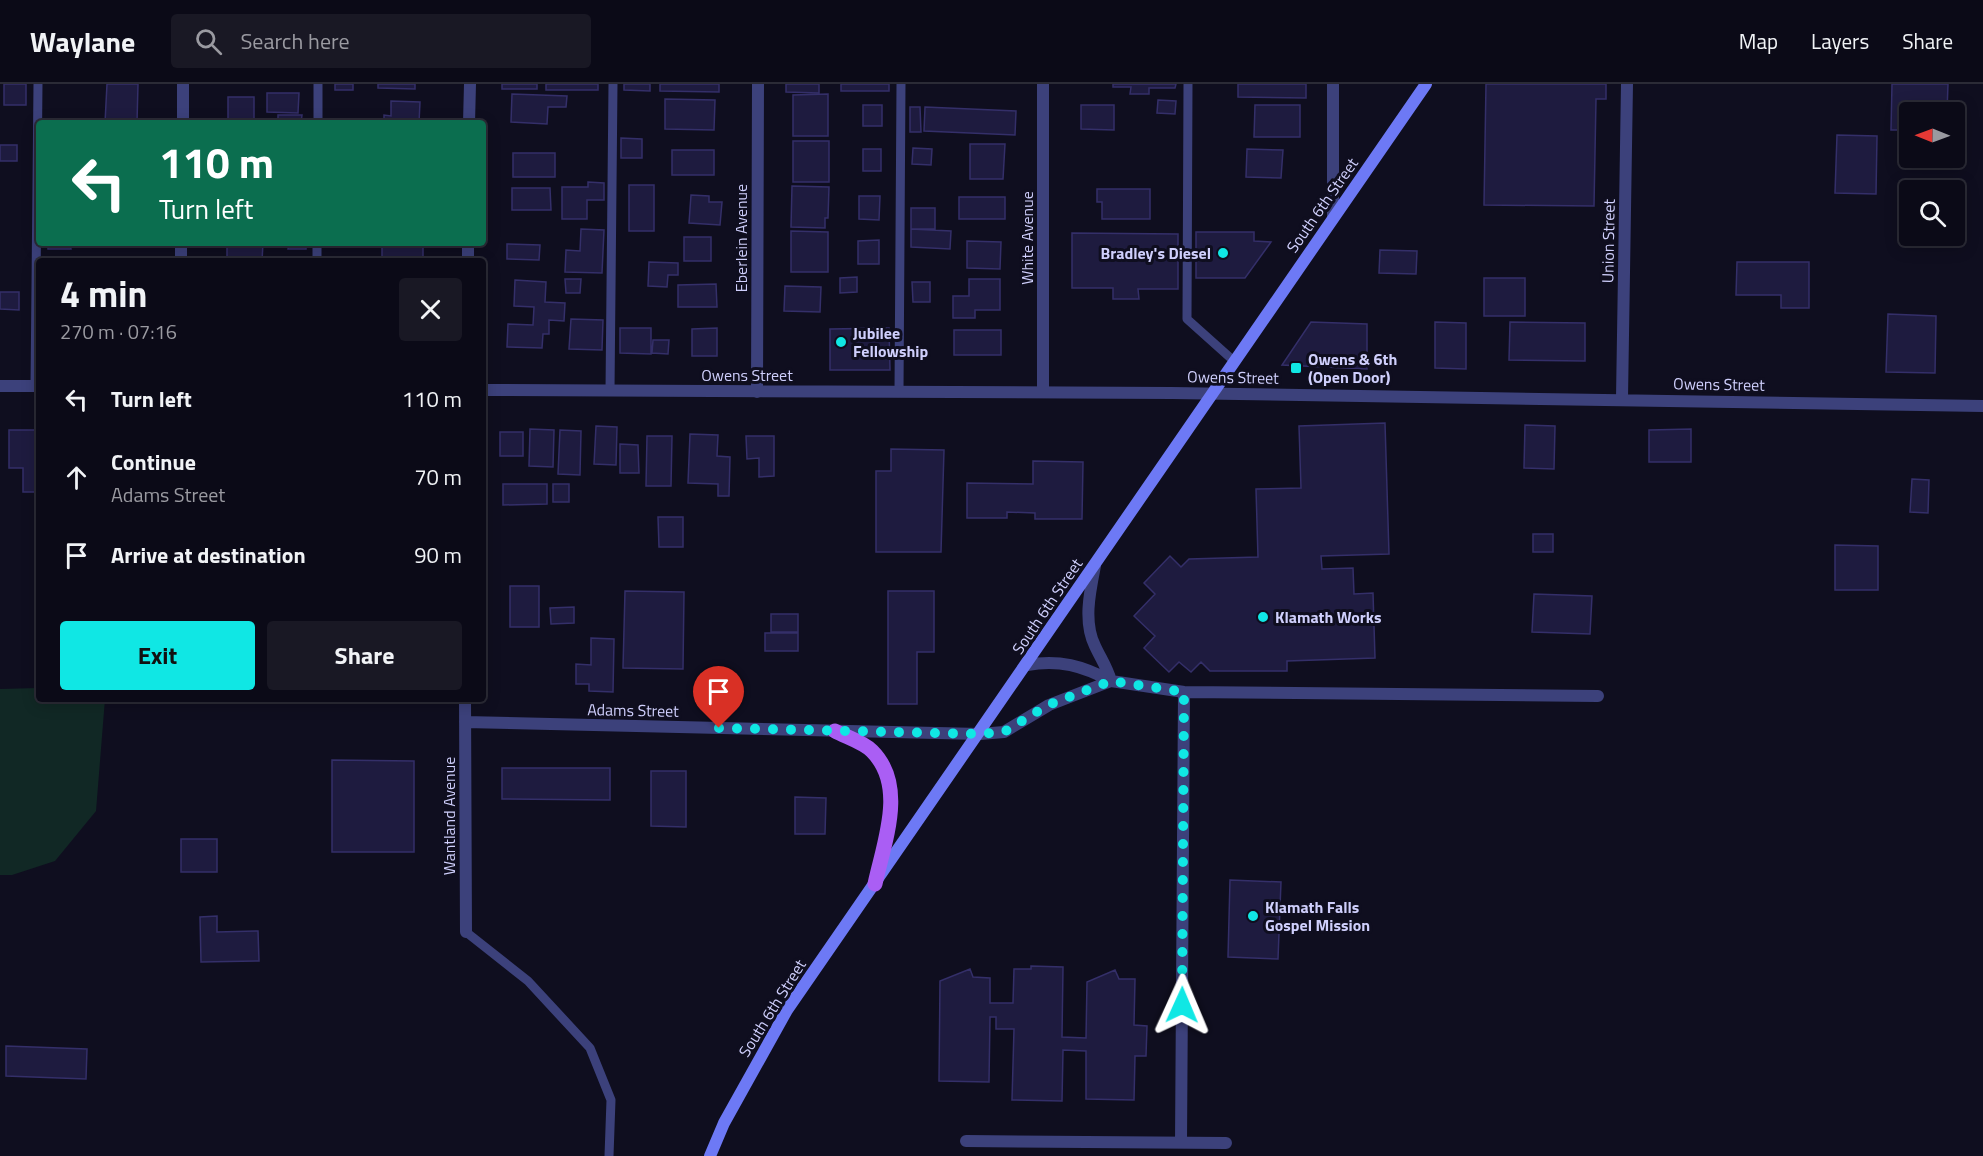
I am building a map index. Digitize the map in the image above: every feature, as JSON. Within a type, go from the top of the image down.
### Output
[{"type":"main road","name":"South 6th Street","points":[[710,1156],[724,1123],[787,1010],[980,734],[1426,84]]},
{"type":"main road","points":[[835,731],[871,750],[886,770],[892,798],[875,884]]},
{"type":"street","points":[[183,84],[183,120]]},
{"type":"street","points":[[469,120],[470,84]]},
{"type":"street","name":"Eberlein Avenue","points":[[757,392],[758,84]]},
{"type":"street","name":"White Avenue","points":[[1043,84],[1043,392]]},
{"type":"street","points":[[1333,84],[1333,217]]},
{"type":"street","name":"Union Street","points":[[1622,398],[1627,84]]},
{"type":"street","points":[[0,386],[36,386]]},
{"type":"street","name":"Owens Street","points":[[486,390],[1043,392],[1622,398],[1983,406]]},
{"type":"street","points":[[1095,566],[1088,623],[1094,645],[1107,667],[1111,681]]},
{"type":"street","points":[[1027,665],[1049,661],[1064,663],[1087,668],[1111,681],[1184,692],[1598,696]]},
{"type":"street","name":"Adams Street","points":[[465,722],[980,734],[1004,732],[1048,705],[1111,681]]},
{"type":"street","points":[[1181,1142],[1184,692]]},
{"type":"street","name":"Wantland Avenue","points":[[465,702],[466,932]]},
{"type":"street","points":[[966,1141],[1226,1143]]},
{"type":"lane","points":[[38,84],[38,120]]},
{"type":"lane","points":[[318,84],[318,120]]},
{"type":"lane","points":[[610,391],[612,84]]},
{"type":"lane","points":[[899,392],[901,84]]},
{"type":"lane","points":[[1188,84],[1188,319],[1235,362]]},
{"type":"lane","points":[[466,932],[528,981],[590,1048],[611,1100],[609,1156]]},
{"type":"green space","points":[[36,688],[36,702],[105,702],[96,811],[55,861],[12,875],[0,875],[0,689]]},
{"type":"building","points":[[4,84],[26,84],[26,105],[4,105]]},
{"type":"building","points":[[107,84],[138,84],[137,120],[105,120]]},
{"type":"building","points":[[335,84],[353,84],[353,90],[335,90]]},
{"type":"building","points":[[378,84],[415,84],[415,89],[378,88]]},
{"type":"building","points":[[502,84],[537,84],[537,89],[502,89]]},
{"type":"building","points":[[546,84],[598,84],[598,90],[546,90]]},
{"type":"building","points":[[624,84],[650,84],[650,91],[624,90]]},
{"type":"building","points":[[660,84],[719,84],[719,92],[660,91]]},
{"type":"building","points":[[786,84],[819,84],[819,93],[786,92]]},
{"type":"building","points":[[841,84],[889,84],[889,91],[841,91]]},
{"type":"building","points":[[1113,84],[1176,84],[1175,88],[1149,88],[1149,94],[1130,94],[1131,87],[1113,87]]},
{"type":"building","points":[[1238,84],[1306,84],[1306,98],[1238,97]]},
{"type":"building","points":[[1486,84],[1606,84],[1606,99],[1596,99],[1594,206],[1484,205]]},
{"type":"building","points":[[1892,84],[1948,84],[1947,102],[1899,102],[1899,130],[1891,130]]},
{"type":"building","points":[[267,93],[299,93],[298,113],[267,112]]},
{"type":"building","points":[[512,94],[567,96],[566,107],[548,107],[547,124],[511,122]]},
{"type":"building","points":[[828,94],[828,136],[793,136],[793,95]]},
{"type":"building","points":[[228,97],[254,97],[254,120],[228,120]]},
{"type":"building","points":[[665,99],[715,100],[714,130],[665,129]]},
{"type":"building","points":[[1158,100],[1176,101],[1175,114],[1157,113]]},
{"type":"building","points":[[391,101],[420,102],[419,120],[384,120],[384,115],[391,116]]},
{"type":"building","points":[[863,105],[882,105],[882,126],[863,126]]},
{"type":"building","points":[[1081,105],[1114,105],[1114,130],[1081,129]]},
{"type":"building","points":[[1255,105],[1300,105],[1300,137],[1254,137]]},
{"type":"building","points":[[910,107],[920,107],[921,132],[910,132]]},
{"type":"building","points":[[925,107],[1016,111],[1015,135],[924,131]]},
{"type":"building","points":[[278,115],[302,115],[301,120],[278,120]]},
{"type":"building","points":[[1837,135],[1877,136],[1876,194],[1835,193]]},
{"type":"building","points":[[621,138],[642,139],[642,158],[621,158]]},
{"type":"building","points":[[793,141],[829,141],[829,182],[793,182]]},
{"type":"building","points":[[970,144],[1005,144],[1003,179],[970,179]]},
{"type":"building","points":[[0,145],[17,145],[17,161],[0,161]]},
{"type":"building","points":[[913,148],[932,149],[931,165],[912,164]]},
{"type":"building","points":[[863,149],[881,149],[881,171],[863,171]]},
{"type":"building","points":[[1247,149],[1283,150],[1281,178],[1246,177]]},
{"type":"building","points":[[672,150],[714,150],[714,175],[672,175]]},
{"type":"building","points":[[513,153],[555,153],[555,177],[513,177]]},
{"type":"building","points":[[588,182],[604,183],[604,200],[587,200],[587,219],[562,219],[562,187],[588,187]]},
{"type":"building","points":[[629,185],[654,185],[654,231],[629,231]]},
{"type":"building","points":[[792,186],[829,187],[828,218],[825,218],[825,228],[791,227]]},
{"type":"building","points":[[512,188],[550,188],[551,210],[512,210]]},
{"type":"building","points":[[1097,189],[1150,189],[1150,219],[1102,219],[1102,202],[1097,202]]},
{"type":"building","points":[[691,195],[709,196],[709,202],[722,202],[720,225],[689,223]]},
{"type":"building","points":[[859,196],[880,196],[879,220],[859,219]]},
{"type":"building","points":[[959,197],[1005,197],[1005,219],[959,219]]},
{"type":"building","points":[[911,208],[935,208],[935,229],[911,229]]},
{"type":"building","points":[[581,229],[604,230],[602,273],[565,272],[566,250],[580,251]]},
{"type":"building","points":[[911,229],[951,231],[950,249],[911,247]]},
{"type":"building","points":[[791,231],[828,232],[828,272],[791,272]]},
{"type":"building","points":[[1196,232],[1254,232],[1254,241],[1271,242],[1245,278],[1196,278]]},
{"type":"building","points":[[1072,233],[1178,234],[1178,289],[1138,289],[1139,299],[1113,299],[1113,288],[1072,288]]},
{"type":"building","points":[[684,237],[711,237],[711,261],[684,261]]},
{"type":"building","points":[[879,240],[879,264],[858,264],[858,241]]},
{"type":"building","points":[[967,241],[1001,242],[1000,269],[967,268]]},
{"type":"building","points":[[507,244],[540,245],[539,260],[507,259]]},
{"type":"building","points":[[48,246],[70,246],[71,249],[48,249]]},
{"type":"building","points":[[227,246],[263,246],[262,258],[227,258]]},
{"type":"building","points":[[288,246],[306,246],[306,249],[288,249]]},
{"type":"building","points":[[382,246],[423,246],[423,258],[382,258]]},
{"type":"building","points":[[1380,250],[1417,251],[1416,274],[1379,273]]},
{"type":"building","points":[[649,262],[678,263],[678,275],[668,275],[667,287],[648,286]]},
{"type":"building","points":[[1737,262],[1809,262],[1809,308],[1781,308],[1781,295],[1736,295]]},
{"type":"building","points":[[857,277],[857,292],[840,293],[840,278]]},
{"type":"building","points":[[1484,278],[1525,278],[1525,316],[1484,316]]},
{"type":"building","points":[[565,279],[581,279],[580,293],[566,293]]},
{"type":"building","points":[[969,279],[1000,279],[1000,310],[975,310],[975,318],[953,318],[953,296],[969,296]]},
{"type":"building","points":[[515,280],[546,282],[545,302],[565,303],[564,321],[549,320],[549,334],[543,334],[542,348],[507,347],[508,324],[533,325],[534,307],[514,306]]},
{"type":"building","points":[[912,282],[930,282],[930,302],[913,302]]},
{"type":"building","points":[[716,284],[717,307],[678,307],[678,285]]},
{"type":"building","points":[[785,286],[821,287],[820,312],[784,311]]},
{"type":"building","points":[[0,292],[19,292],[19,310],[0,309]]},
{"type":"building","points":[[1888,314],[1936,316],[1935,373],[1886,372]]},
{"type":"building","points":[[571,319],[603,320],[602,350],[569,349]]},
{"type":"building","points":[[1311,322],[1367,324],[1367,369],[1282,365]]},
{"type":"building","points":[[1435,322],[1466,323],[1466,369],[1435,368]]},
{"type":"building","points":[[1510,322],[1585,323],[1585,361],[1509,360]]},
{"type":"building","points":[[620,328],[651,328],[651,354],[620,353]]},
{"type":"building","points":[[717,328],[717,356],[692,356],[692,329]]},
{"type":"building","points":[[889,328],[890,370],[830,370],[830,329]]},
{"type":"building","points":[[954,330],[1001,330],[1001,355],[954,355]]},
{"type":"building","points":[[653,340],[669,340],[668,354],[652,353]]},
{"type":"building","points":[[1385,423],[1389,554],[1321,556],[1322,569],[1353,568],[1354,594],[1373,593],[1375,658],[1287,661],[1287,671],[1210,671],[1201,662],[1191,672],[1179,662],[1169,672],[1144,648],[1155,636],[1134,616],[1155,594],[1144,583],[1170,556],[1181,567],[1189,559],[1258,557],[1256,489],[1301,488],[1299,426]]},
{"type":"building","points":[[1525,425],[1555,426],[1554,469],[1524,468]]},
{"type":"building","points":[[596,426],[617,427],[616,465],[594,464]]},
{"type":"building","points":[[530,429],[554,430],[553,467],[529,466]]},
{"type":"building","points":[[1691,429],[1691,462],[1649,462],[1649,430]]},
{"type":"building","points":[[9,430],[36,430],[36,492],[23,492],[23,468],[9,468]]},
{"type":"building","points":[[560,430],[581,431],[580,475],[558,474]]},
{"type":"building","points":[[500,432],[523,432],[523,456],[500,456]]},
{"type":"building","points":[[690,434],[718,435],[717,456],[730,457],[729,496],[718,496],[718,484],[688,483]]},
{"type":"building","points":[[647,436],[672,436],[671,486],[646,486]]},
{"type":"building","points":[[746,436],[774,436],[774,476],[759,477],[759,458],[747,459]]},
{"type":"building","points":[[620,444],[638,445],[639,473],[620,473]]},
{"type":"building","points":[[891,449],[944,450],[941,552],[876,552],[876,471],[891,471]]},
{"type":"building","points":[[1033,461],[1083,462],[1082,519],[1035,519],[1035,513],[1007,512],[1007,518],[967,518],[967,483],[1033,484]]},
{"type":"building","points":[[1912,479],[1929,480],[1928,513],[1910,512]]},
{"type":"building","points":[[503,484],[547,484],[547,504],[503,505]]},
{"type":"building","points":[[553,484],[569,484],[569,502],[553,502]]},
{"type":"building","points":[[658,517],[683,517],[683,547],[659,547]]},
{"type":"building","points":[[1533,534],[1553,534],[1553,552],[1533,552]]},
{"type":"building","points":[[1835,545],[1878,546],[1878,590],[1835,590]]},
{"type":"building","points":[[510,586],[539,586],[539,627],[510,627]]},
{"type":"building","points":[[625,591],[684,592],[683,669],[623,668]]},
{"type":"building","points":[[888,591],[934,591],[934,652],[917,652],[917,704],[888,704]]},
{"type":"building","points":[[1534,594],[1592,596],[1590,634],[1532,632]]},
{"type":"building","points":[[574,607],[574,623],[551,624],[550,608]]},
{"type":"building","points":[[771,614],[798,614],[798,632],[771,632]]},
{"type":"building","points":[[765,633],[798,633],[798,651],[765,651]]},
{"type":"building","points":[[591,638],[614,639],[613,692],[589,691],[589,684],[576,684],[576,664],[591,665]]},
{"type":"building","points":[[332,760],[414,761],[414,852],[332,852]]},
{"type":"building","points":[[502,768],[610,768],[610,800],[502,799]]},
{"type":"building","points":[[651,771],[686,771],[686,827],[651,826]]},
{"type":"building","points":[[795,797],[826,798],[825,834],[795,834]]},
{"type":"building","points":[[181,839],[217,839],[217,872],[181,872]]},
{"type":"building","points":[[1230,880],[1281,882],[1278,959],[1228,957]]},
{"type":"building","points":[[217,916],[217,932],[258,931],[259,961],[201,962],[200,917]]},
{"type":"building","points":[[1031,966],[1063,967],[1062,1037],[1086,1038],[1087,982],[1115,970],[1119,979],[1135,979],[1134,1025],[1147,1026],[1146,1056],[1135,1056],[1134,1100],[1086,1099],[1086,1051],[1063,1050],[1062,1101],[1012,1100],[1014,1029],[996,1029],[996,1017],[990,1017],[989,1082],[939,1081],[940,981],[970,969],[973,977],[990,978],[990,1003],[1013,1003],[1014,969],[1031,969]]},
{"type":"building","points":[[6,1046],[87,1049],[86,1079],[6,1076]]},
{"type":"place","name":"Bradley's Diesel","points":[[1223,253]]},
{"type":"place","name":"Jubilee Fellowship","points":[[841,342]]},
{"type":"place","name":"Owens & 6th (Open Door)","points":[[1296,368]]},
{"type":"place","name":"Klamath Works","points":[[1263,617]]},
{"type":"place","name":"Klamath Falls Gospel Mission","points":[[1253,916]]},
{"type":"route","points":[[719,728],[980,734],[1004,732],[1048,705],[1111,681],[1184,692],[1182,1005]]}]
